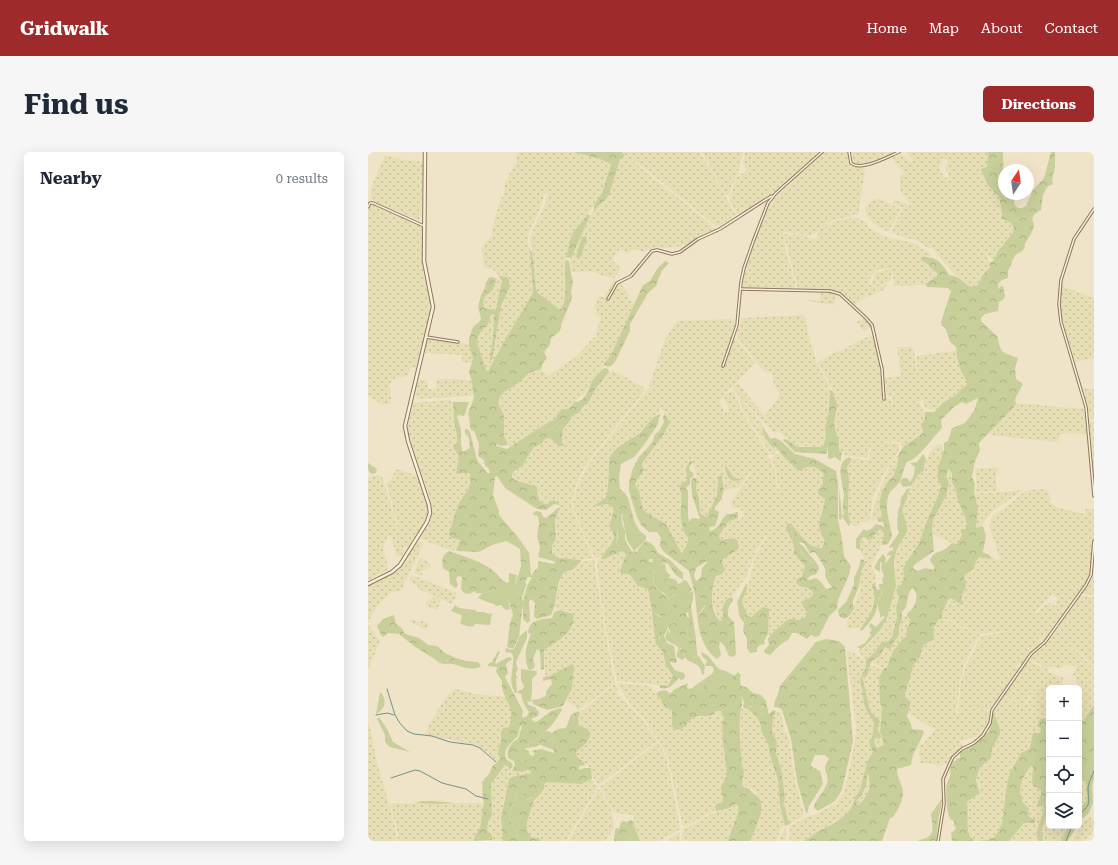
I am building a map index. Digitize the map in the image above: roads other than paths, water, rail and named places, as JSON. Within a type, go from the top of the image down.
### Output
[{"type":"street","points":[[368,584],[390,573],[399,566],[430,516],[429,505],[408,441],[406,428],[406,421],[433,305],[424,262],[425,152]]},
{"type":"street","points":[[608,299],[617,283],[631,276],[652,251],[657,250],[671,254],[680,252],[698,239],[720,229],[772,196],[822,152]]},
{"type":"street","points":[[849,152],[852,164],[858,166],[871,163],[899,152]]},
{"type":"street","points":[[723,366],[737,325],[744,270],[750,249],[772,196]]},
{"type":"street","points":[[368,207],[370,203],[373,203],[424,226]]},
{"type":"street","points":[[1094,208],[1074,237],[1061,280],[1059,298],[1061,322],[1086,407],[1094,496]]},
{"type":"street","points":[[741,288],[832,291],[840,294],[873,326],[882,369],[884,399]]},
{"type":"street","points":[[426,337],[458,342]]},
{"type":"street","points":[[938,841],[944,804],[943,779],[951,761],[962,749],[977,740],[988,729],[994,709],[1031,654],[1047,640],[1086,585],[1091,575],[1094,541]]},
{"type":"waterway","points":[[387,689],[395,715],[407,731],[414,734],[432,736],[450,742],[473,745],[480,748],[496,762]]},
{"type":"waterway","points":[[376,715],[387,713],[394,715]]},
{"type":"waterway","points":[[391,778],[415,770],[420,771],[442,783],[466,789],[476,796],[488,799]]},
{"type":"waterway","points":[[1082,812],[1089,802],[1088,787],[1094,771]]},
{"type":"waterway","points":[[1066,841],[1071,829]]}]
